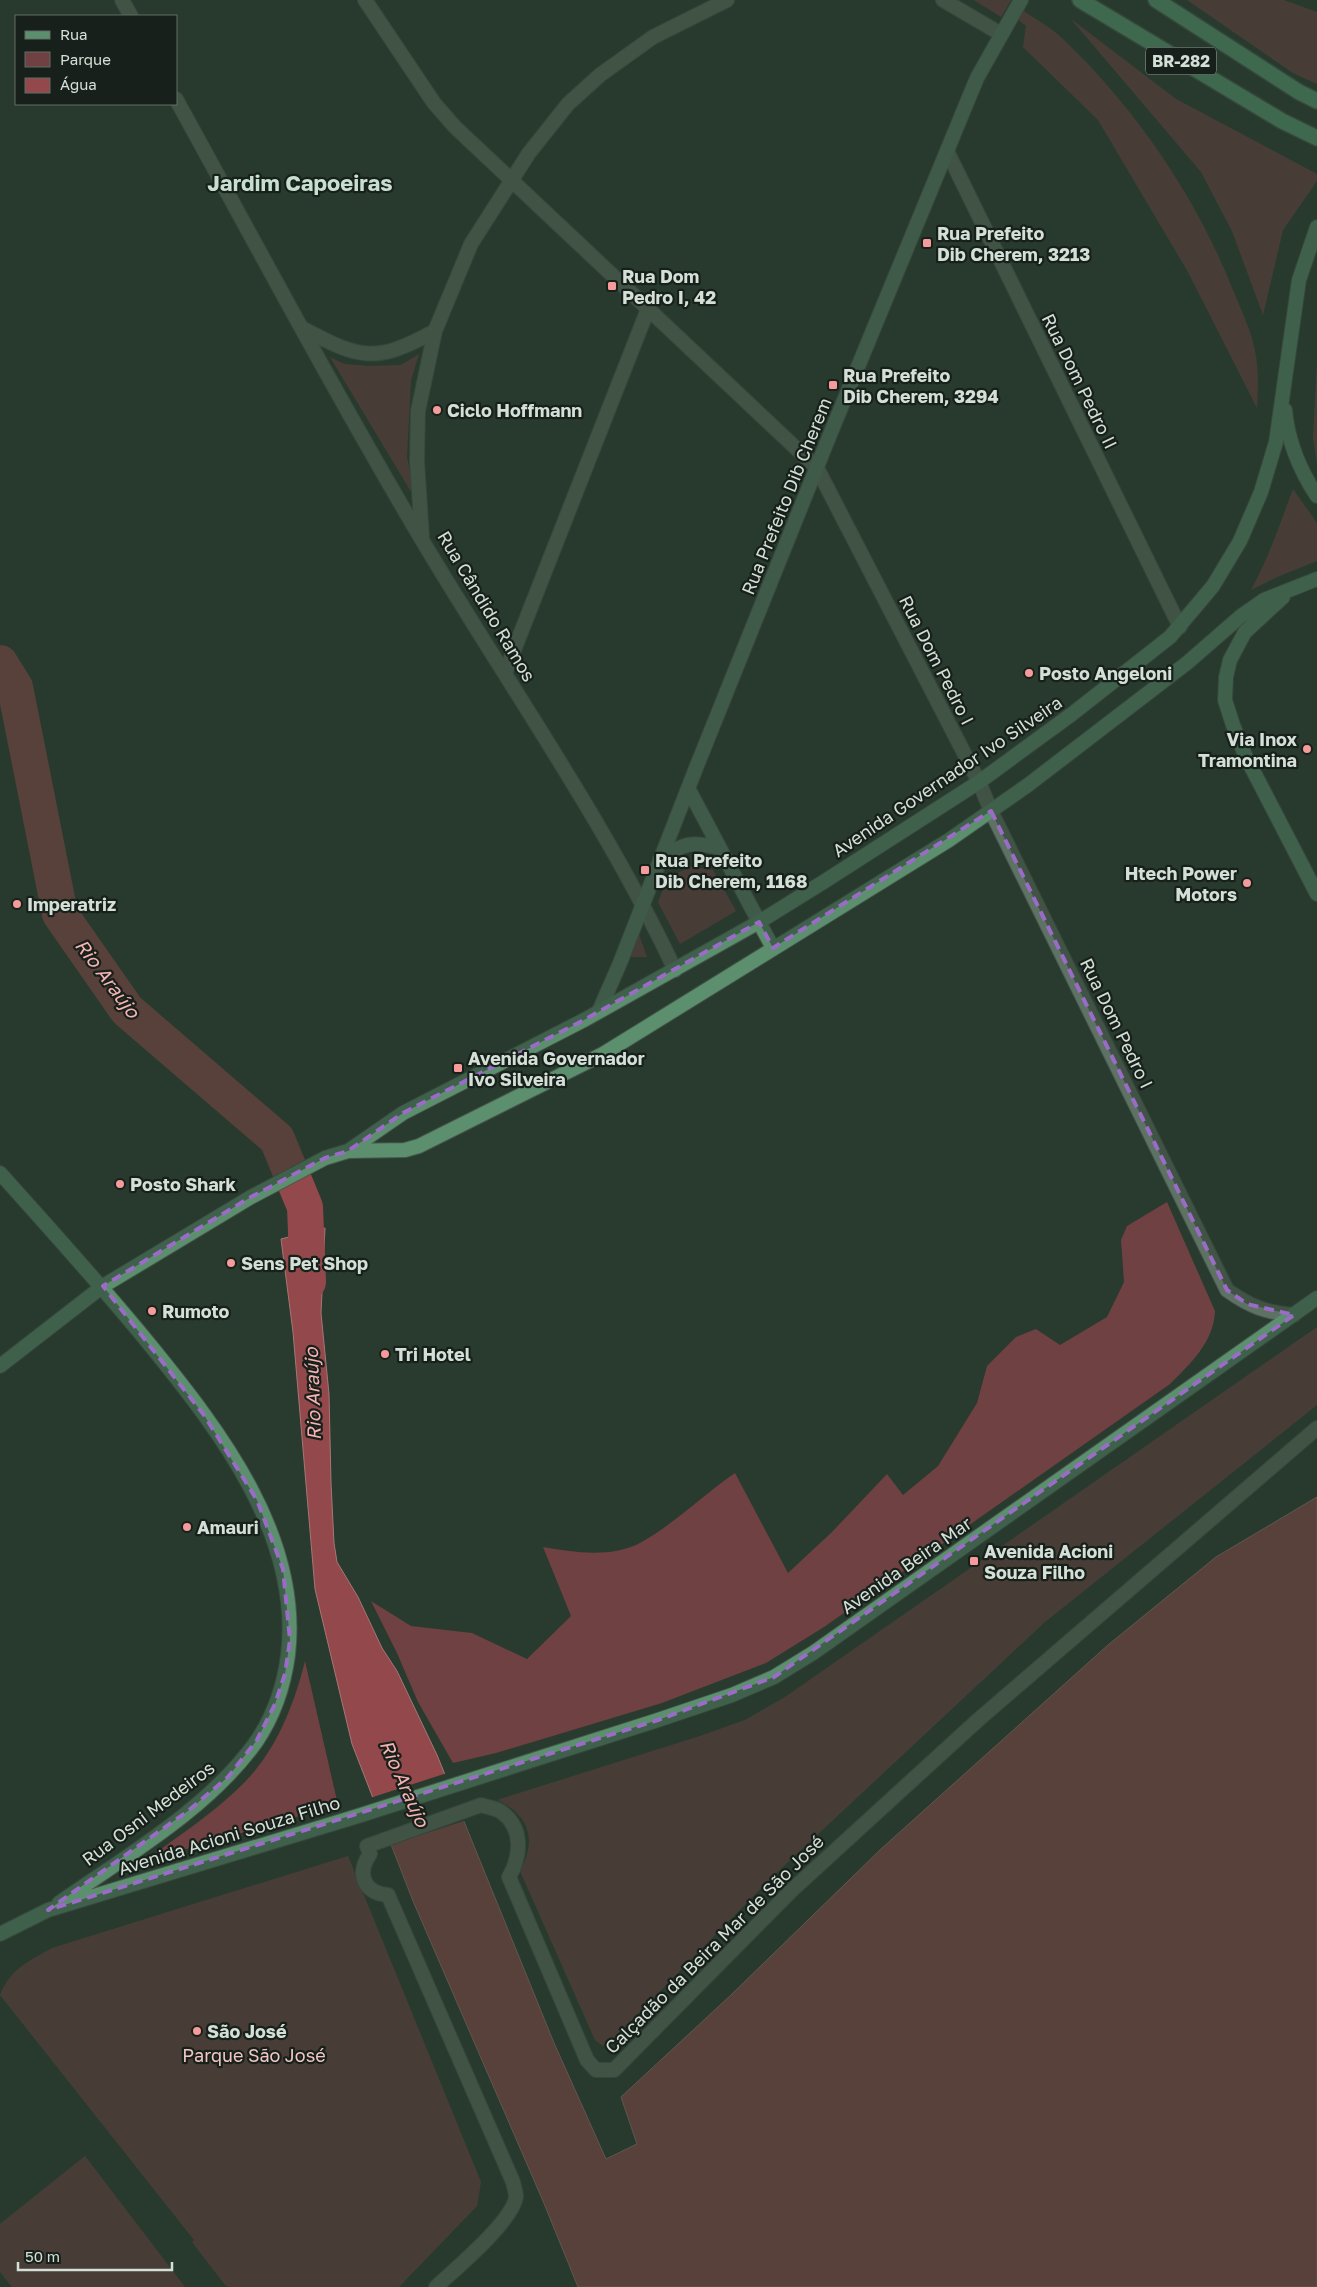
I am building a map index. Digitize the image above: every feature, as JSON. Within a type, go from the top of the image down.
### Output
[{"type":"highway","name":"BR-282","points":[[1080,0],[1282,121],[1317,138]]},
{"type":"highway","name":"BR-282","points":[[1156,0],[1299,92],[1317,101]]},
{"type":"main road","name":"Rua Prefeito Dib Cherem","points":[[599,1011],[977,78],[1021,0]]},
{"type":"main road","name":"Avenida Governador Ivo Silveira","points":[[348,1151],[403,1113],[599,1011],[759,922],[979,782],[1072,714],[1180,627],[1213,586],[1240,540],[1261,492],[1276,442],[1299,280],[1317,227]]},
{"type":"main road","points":[[1284,390],[1286,420],[1292,449],[1304,476],[1317,496]]},
{"type":"main road","name":"Avenida Governador Ivo Silveira","points":[[0,1366],[103,1286],[252,1197],[325,1158],[348,1151],[405,1150],[419,1146],[603,1054],[949,840],[1028,785],[1187,663],[1241,616],[1264,600],[1317,579]]},
{"type":"main road","points":[[1293,588],[1245,632],[1230,660],[1226,677],[1226,700],[1233,725],[1245,755],[1317,894]]},
{"type":"main road","points":[[688,788],[773,948]]},
{"type":"main road","points":[[660,860],[678,847],[699,843],[719,848]]},
{"type":"main road","name":"Rua Osni Medeiros","points":[[0,1173],[103,1286],[185,1388],[234,1460],[257,1500],[283,1569],[289,1605],[290,1640],[286,1674],[275,1704],[257,1740],[228,1777],[188,1811],[48,1910]]},
{"type":"main road","name":"Avenida Beira Mar","points":[[358,1816],[658,1720],[732,1695],[774,1677],[820,1648],[1317,1298]]},
{"type":"main road","name":"Avenida Acioni Souza Filho","points":[[0,1934],[48,1910],[358,1816]]},
{"type":"street","name":"Rua Dom Pedro I","points":[[365,0],[434,103],[473,145],[818,468],[979,782],[991,811],[1227,1290],[1247,1304],[1270,1312],[1294,1315]]},
{"type":"street","name":"Rua Cândido Ramos","points":[[675,970],[596,820],[422,540],[417,461],[418,411],[435,331],[471,244],[529,153],[568,104],[600,75],[653,37],[727,0]]},
{"type":"street","points":[[943,0],[1001,34]]},
{"type":"street","points":[[125,1],[131,15]]},
{"type":"street","points":[[178,103],[301,328],[422,540]]},
{"type":"street","name":"Rua Dom Pedro II","points":[[947,151],[1180,627]]},
{"type":"street","points":[[505,674],[648,308]]},
{"type":"street","points":[[301,328],[340,348],[366,354],[385,353],[405,347],[435,331]]},
{"type":"street","name":"Calçadão da Beira Mar de São José","points":[[436,2287],[498,2228],[509,2213],[516,2197],[513,2182],[388,1895],[378,1894],[370,1890],[364,1882],[362,1872],[364,1862],[370,1854],[367,1846],[481,1805],[500,1811],[510,1821],[517,1835],[519,1850],[516,1864],[509,1877],[587,2060],[596,2070],[614,2070],[792,1890],[978,1720],[1317,1428]]},
{"type":"highlighted area","points":[[991,811],[1227,1290],[1247,1304],[1294,1315],[774,1677],[658,1720],[48,1910],[188,1811],[228,1777],[257,1740],[275,1704],[285,1674],[290,1640],[283,1569],[257,1500],[204,1415],[103,1286],[251,1197],[325,1158],[348,1151],[403,1113],[584,1020],[759,922],[773,948]]},
{"type":"green space","points":[[974,0],[1011,0],[1001,17]]},
{"type":"green space","points":[[1187,0],[1284,0],[1317,12],[1317,84],[1293,73]]},
{"type":"green space","points":[[1021,9],[1059,36],[1091,67],[1140,125],[1183,188],[1218,255],[1251,335],[1257,365],[1257,408],[1188,272],[1098,120],[1023,47],[1026,26],[1016,18]]},
{"type":"green space","points":[[1071,19],[1176,99],[1317,174],[1317,181],[1283,230],[1263,315],[1232,231],[1201,172]]},
{"type":"green space","points":[[419,354],[411,380],[407,457],[416,500],[330,357],[344,364],[369,366],[401,365]]},
{"type":"green space","points":[[1317,359],[1317,464],[1313,438]]},
{"type":"green space","points":[[1293,489],[1317,523],[1317,561],[1251,590],[1269,553]]},
{"type":"green space","points":[[691,867],[713,870],[736,911],[680,944],[658,902],[668,877]]},
{"type":"green space","points":[[638,932],[647,957],[628,957]]},
{"type":"green space","points":[[1167,1202],[1215,1311],[1210,1333],[1200,1352],[1170,1384],[824,1627],[766,1663],[662,1703],[496,1753],[453,1763],[418,1702],[397,1653],[371,1601],[411,1626],[472,1633],[527,1659],[571,1616],[543,1547],[590,1553],[615,1551],[638,1544],[651,1537],[735,1473],[788,1573],[832,1532],[887,1474],[903,1495],[938,1466],[977,1403],[987,1366],[1016,1337],[1036,1329],[1060,1345],[1107,1317],[1124,1282],[1121,1240],[1127,1226]]},
{"type":"green space","points":[[1317,1327],[1317,1405],[1045,1622],[771,1878],[613,2039],[603,2046],[595,2040],[520,1871],[528,1849],[529,1839],[527,1830],[517,1813],[497,1800],[745,1720],[785,1697]]},
{"type":"green space","points":[[305,1661],[338,1805],[145,1861],[215,1809],[241,1786],[262,1762],[285,1721]]},
{"type":"green space","name":"Parque São José","points":[[348,1856],[481,2182],[477,2206],[399,2287],[229,2287],[225,2285],[192,2242],[194,2240],[0,1995],[9,1978],[15,1972],[52,1948]]},
{"type":"green space","points":[[85,2156],[185,2287],[12,2287],[0,2272],[0,2224]]},
{"type":"water","points":[[325,1228],[321,1313],[329,1394],[331,1483],[334,1543],[337,1562],[358,1597],[382,1648],[397,1671],[437,1755],[554,2043],[606,2159],[637,2144],[621,2097],[732,1994],[881,1849],[1108,1645],[1216,1557],[1317,1497],[1317,2287],[578,2287],[543,2201],[413,1901],[352,1744],[315,1589],[293,1332],[281,1239]]},
{"type":"pier","points":[[447,1773],[467,1820],[389,1845],[370,1798]]},
{"type":"waterway","name":"Rio Araújo","points":[[0,663],[15,687],[60,914],[127,1010],[277,1139],[305,1207],[308,1282]]},
{"type":"place","name":"Rua Prefeito Dib Cherem, 3213","points":[[927,243]]},
{"type":"place","name":"Rua Dom Pedro I, 42","points":[[612,286]]},
{"type":"place","name":"Rua Prefeito Dib Cherem, 3294","points":[[833,385]]},
{"type":"place","name":"Ciclo Hoffmann","points":[[437,410]]},
{"type":"place","name":"Posto Angeloni","points":[[1029,673]]},
{"type":"place","name":"Via Inox Tramontina","points":[[1307,749]]},
{"type":"place","name":"Rua Prefeito Dib Cherem, 1168","points":[[645,870]]},
{"type":"place","name":"Htech Power Motors","points":[[1247,883]]},
{"type":"place","name":"Imperatriz","points":[[17,904]]},
{"type":"place","name":"Avenida Governador Ivo Silveira","points":[[458,1068]]},
{"type":"place","name":"Posto Shark","points":[[120,1184]]},
{"type":"place","name":"Sens Pet Shop","points":[[231,1263]]},
{"type":"place","name":"Rumoto","points":[[152,1311]]},
{"type":"place","name":"Tri Hotel","points":[[385,1354]]},
{"type":"place","name":"Amauri","points":[[187,1527]]},
{"type":"place","name":"Avenida Acioni Souza Filho","points":[[974,1561]]},
{"type":"place","name":"São José","points":[[197,2031]]},
{"type":"district","name":"Jardim Capoeiras","points":[[300,182]]}]
